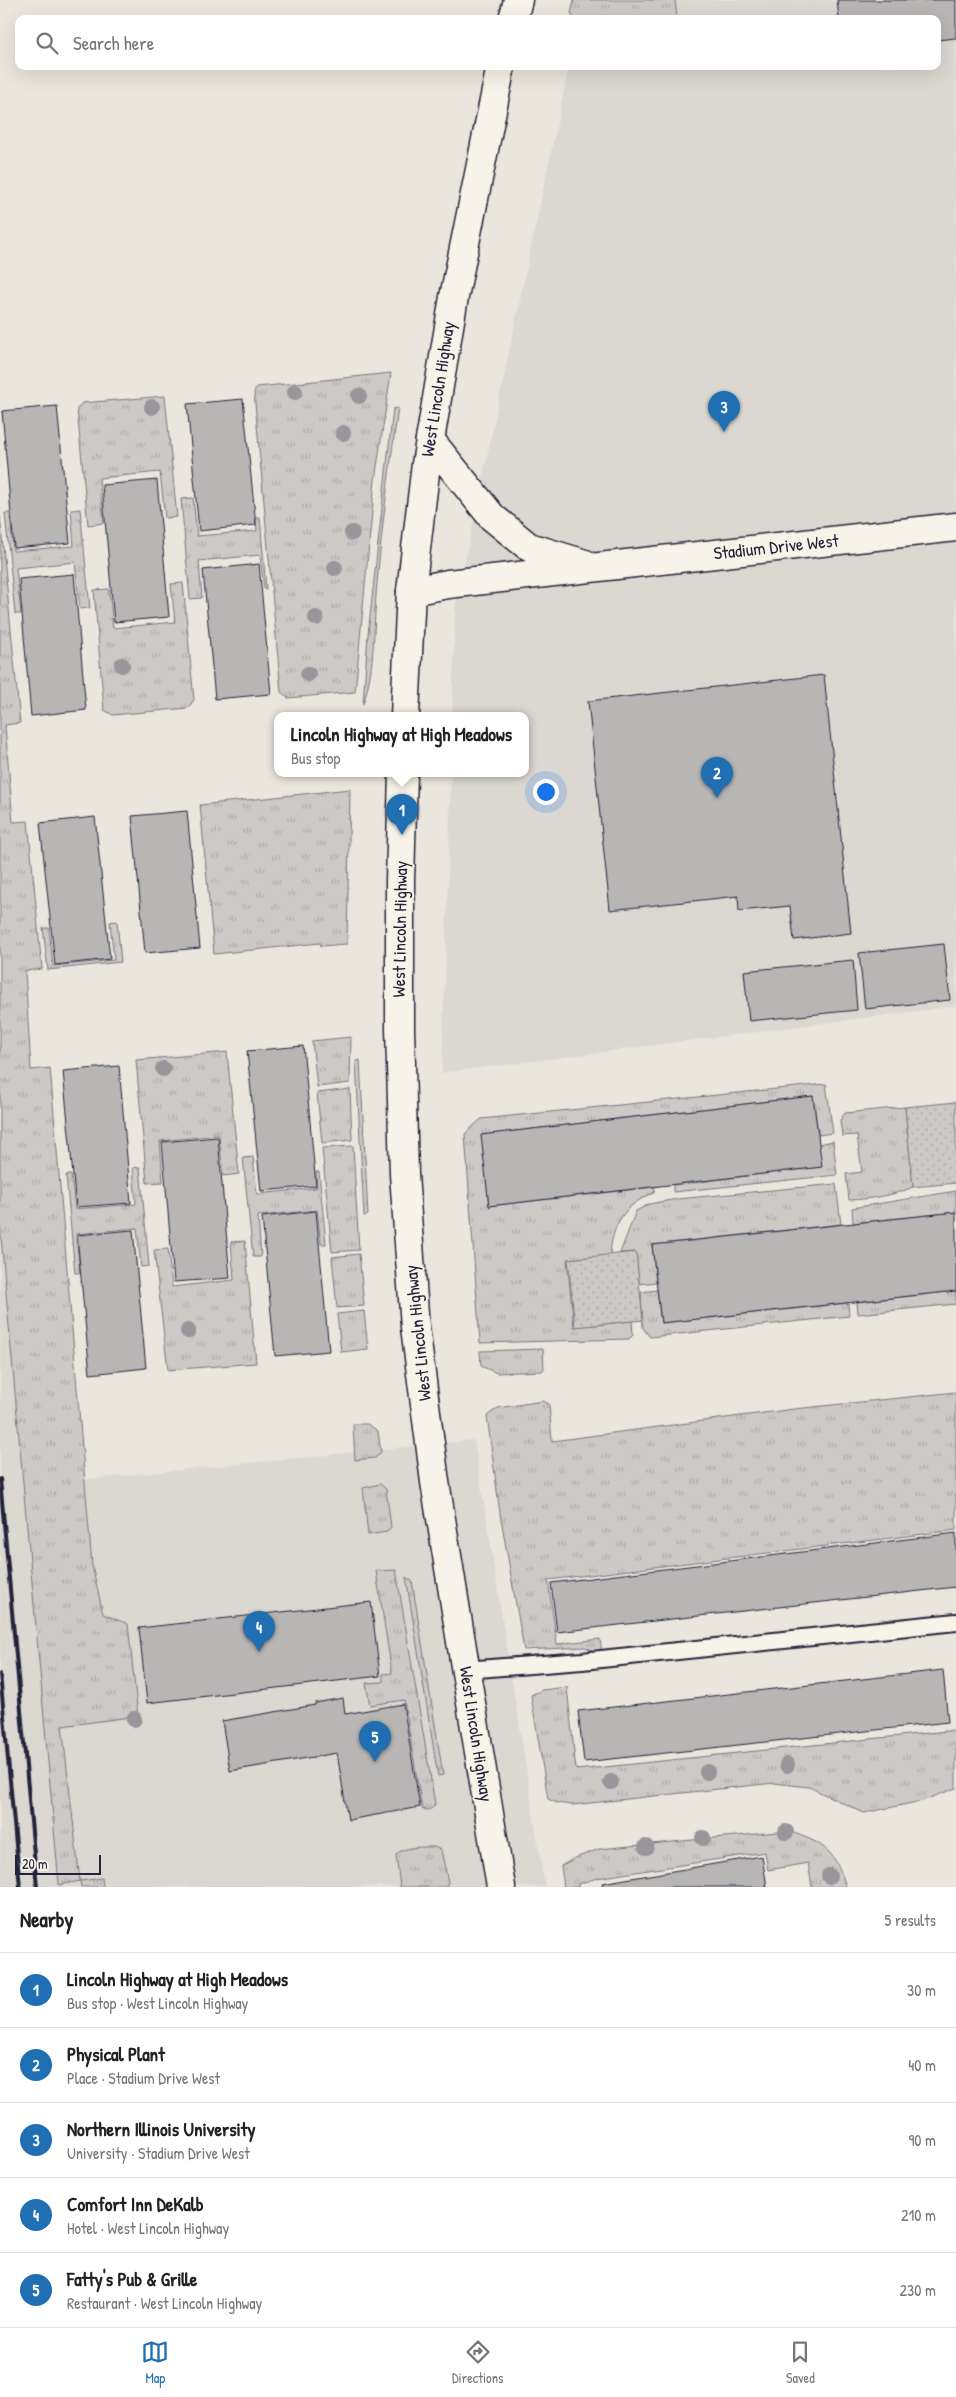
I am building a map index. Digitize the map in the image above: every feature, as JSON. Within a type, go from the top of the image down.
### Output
[{"type":"main road","points":[[514,15],[518,0]]},
{"type":"main road","name":"West Lincoln Highway","points":[[405,712],[411,591],[430,440],[454,297],[500,70]]},
{"type":"main road","name":"Stadium Drive West","points":[[430,440],[492,517],[529,547],[596,567]]},
{"type":"main road","name":"Stadium Drive West","points":[[411,591],[448,584],[956,527]]},
{"type":"main road","name":"West Lincoln Highway","points":[[403,777],[400,881],[400,1002],[404,1174],[415,1327],[435,1482],[500,1887]]},
{"type":"lane","points":[[465,1670],[582,1661],[956,1622]]},
{"type":"shaded area","points":[[583,0],[956,0],[956,1006],[442,1073],[451,777],[529,777],[529,712],[452,712],[455,609],[568,70],[941,70],[941,15],[580,15]]},
{"type":"shaded area","points":[[0,1225],[23,1486],[474,1440],[545,1887],[0,1887]]},
{"type":"green space","points":[[574,0],[675,0],[677,15],[572,15]]},
{"type":"green space","points":[[391,373],[375,480],[355,692],[288,698],[281,692],[254,392],[257,387]]},
{"type":"green space","points":[[165,396],[177,517],[165,518],[160,472],[99,478],[104,523],[88,525],[77,409],[82,403]]},
{"type":"green space","points":[[398,408],[381,539],[372,660],[363,704],[368,634],[393,409]]},
{"type":"green space","points":[[193,498],[197,536],[257,531],[256,517],[260,517],[266,589],[264,589],[260,555],[199,561],[202,598],[190,599],[181,499]]},
{"type":"green space","points":[[80,509],[90,608],[80,609],[75,562],[16,568],[21,614],[15,614],[5,513],[10,513],[13,551],[74,546],[71,510]]},
{"type":"green space","points":[[0,516],[20,723],[5,725],[13,822],[28,821],[42,969],[25,971],[31,1070],[50,1068],[92,1565],[103,1614],[128,1624],[138,1716],[62,1726],[80,1881],[59,1885],[0,1225]]},
{"type":"green space","points":[[183,583],[194,700],[188,708],[113,715],[104,710],[94,590],[109,589],[113,628],[175,622],[171,584]]},
{"type":"green space","points":[[350,789],[347,944],[321,946],[320,943],[214,954],[200,805]]},
{"type":"green space","points":[[117,921],[121,962],[48,970],[43,928],[49,928],[53,966],[114,960],[110,922]]},
{"type":"green space","points":[[351,1037],[350,1083],[317,1087],[312,1041]]},
{"type":"green space","points":[[227,1052],[239,1174],[223,1176],[219,1135],[160,1141],[163,1182],[147,1183],[136,1060]]},
{"type":"green space","points":[[360,1060],[368,1215],[364,1216],[356,1061]]},
{"type":"green space","points":[[826,1084],[833,1133],[818,1135],[813,1096],[482,1135],[489,1206],[655,1187],[654,1193],[635,1203],[622,1217],[614,1234],[610,1255],[567,1260],[574,1327],[632,1321],[633,1335],[629,1339],[480,1343],[465,1134],[481,1119]]},
{"type":"green space","points":[[350,1089],[352,1140],[322,1143],[317,1093]]},
{"type":"green space","points":[[956,1102],[956,1183],[913,1187],[905,1107]]},
{"type":"green space","points":[[905,1107],[913,1187],[897,1193],[849,1200],[846,1174],[862,1172],[857,1135],[842,1136],[840,1120],[845,1113]]},
{"type":"green space","points":[[833,1141],[837,1175],[673,1192],[673,1185],[821,1167],[819,1144]]},
{"type":"green space","points":[[353,1146],[359,1250],[332,1252],[322,1148]]},
{"type":"green space","points":[[253,1157],[257,1194],[317,1188],[316,1172],[319,1172],[326,1244],[321,1244],[317,1210],[258,1216],[261,1257],[253,1257],[243,1158]]},
{"type":"green space","points":[[140,1167],[149,1266],[141,1267],[137,1228],[76,1234],[80,1273],[75,1273],[66,1175],[71,1175],[75,1209],[136,1204],[133,1168]]},
{"type":"green space","points":[[836,1184],[841,1224],[652,1245],[656,1282],[639,1284],[636,1252],[620,1253],[636,1211],[649,1204],[677,1199]]},
{"type":"green space","points":[[956,1191],[956,1212],[853,1223],[852,1208]]},
{"type":"green space","points":[[245,1241],[256,1363],[168,1370],[154,1250],[168,1249],[172,1287],[234,1280],[231,1242]]},
{"type":"green space","points":[[636,1252],[643,1320],[575,1327],[568,1259]]},
{"type":"green space","points":[[359,1254],[364,1306],[337,1308],[332,1257]]},
{"type":"green space","points":[[657,1290],[661,1323],[848,1303],[849,1316],[650,1337],[643,1328],[641,1292]]},
{"type":"green space","points":[[956,1291],[956,1304],[858,1314],[857,1302]]},
{"type":"green space","points":[[364,1311],[368,1349],[341,1352],[337,1314]]},
{"type":"green space","points":[[543,1349],[544,1369],[542,1371],[497,1373],[481,1366],[480,1351]]},
{"type":"green space","points":[[956,1392],[956,1530],[548,1580],[557,1644],[600,1639],[602,1654],[585,1647],[524,1650],[500,1513],[487,1416],[498,1408],[543,1401],[549,1404],[552,1441],[794,1409]]},
{"type":"green space","points":[[353,1424],[367,1424],[378,1431],[381,1452],[375,1458],[355,1460]]},
{"type":"green space","points":[[380,1484],[386,1489],[391,1527],[387,1532],[368,1535],[363,1488]]},
{"type":"green space","points":[[396,1570],[435,1804],[433,1808],[428,1810],[422,1809],[404,1700],[370,1705],[366,1683],[383,1682],[383,1674],[392,1673],[376,1571]]},
{"type":"green space","points":[[406,1577],[412,1581],[443,1775],[438,1776]]},
{"type":"green space","points":[[567,1687],[576,1770],[956,1730],[956,1788],[922,1801],[864,1813],[809,1787],[774,1783],[572,1805],[557,1803],[548,1799],[531,1695],[542,1690]]},
{"type":"green space","points":[[788,1831],[819,1844],[826,1850],[837,1864],[846,1887],[812,1887],[808,1863],[768,1870],[765,1852],[597,1878],[578,1884],[578,1887],[564,1887],[561,1866],[599,1849]]},
{"type":"green space","points":[[434,1847],[441,1850],[448,1882],[446,1887],[400,1887],[396,1855],[408,1849]]},
{"type":"green space","points":[[102,1878],[103,1887],[81,1887],[80,1881]]},
{"type":"building","points":[[837,0],[956,0],[956,38],[941,40],[941,15],[839,15]]},
{"type":"building","points":[[243,399],[256,525],[199,531],[187,404]]},
{"type":"building","points":[[57,406],[70,543],[14,548],[2,411]]},
{"type":"building","points":[[157,480],[169,617],[114,622],[102,485]]},
{"type":"building","points":[[259,564],[271,694],[215,699],[203,570]]},
{"type":"building","points":[[74,574],[86,710],[31,716],[19,579]]},
{"type":"building","points":[[824,675],[851,933],[794,940],[790,906],[739,911],[738,896],[610,910],[588,701]]},
{"type":"building","points":[[187,811],[200,948],[145,953],[132,816]]},
{"type":"building","points":[[95,817],[110,959],[55,965],[40,823]]},
{"type":"building","points":[[944,944],[950,1000],[865,1009],[859,953]]},
{"type":"building","points":[[853,960],[857,1010],[749,1021],[744,971]]},
{"type":"building","points":[[303,1046],[316,1186],[261,1191],[247,1051]]},
{"type":"building","points":[[119,1066],[131,1203],[76,1207],[63,1071]]},
{"type":"building","points":[[813,1096],[822,1167],[489,1206],[481,1135]]},
{"type":"building","points":[[218,1137],[230,1278],[174,1282],[162,1142]]},
{"type":"building","points":[[316,1211],[329,1351],[275,1356],[262,1217]]},
{"type":"building","points":[[956,1212],[956,1291],[661,1323],[652,1245]]},
{"type":"building","points":[[133,1230],[146,1368],[90,1374],[77,1235]]},
{"type":"building","points":[[956,1533],[956,1587],[557,1632],[551,1583]]},
{"type":"building","points":[[371,1602],[380,1676],[147,1703],[139,1628]]},
{"type":"building","points":[[943,1670],[948,1722],[584,1762],[578,1711]]},
{"type":"building","points":[[343,1698],[345,1714],[403,1704],[420,1807],[348,1820],[337,1753],[230,1771],[222,1721],[315,1705],[315,1703]]},
{"type":"building","points":[[762,1856],[767,1887],[603,1887],[602,1883]]},
{"type":"railway","points":[[0,1479],[37,1887]]},
{"type":"railway","points":[[0,1674],[20,1887]]},
{"type":"place","name":"Northern Illinois University","points":[[724,432]]},
{"type":"place","name":"Physical Plant","points":[[717,798]]},
{"type":"place","name":"Lincoln Highway at High Meadows","points":[[402,835]]},
{"type":"place","name":"Comfort Inn DeKalb","points":[[259,1652]]},
{"type":"place","name":"Fatty's Pub & Grille","points":[[375,1762]]}]
